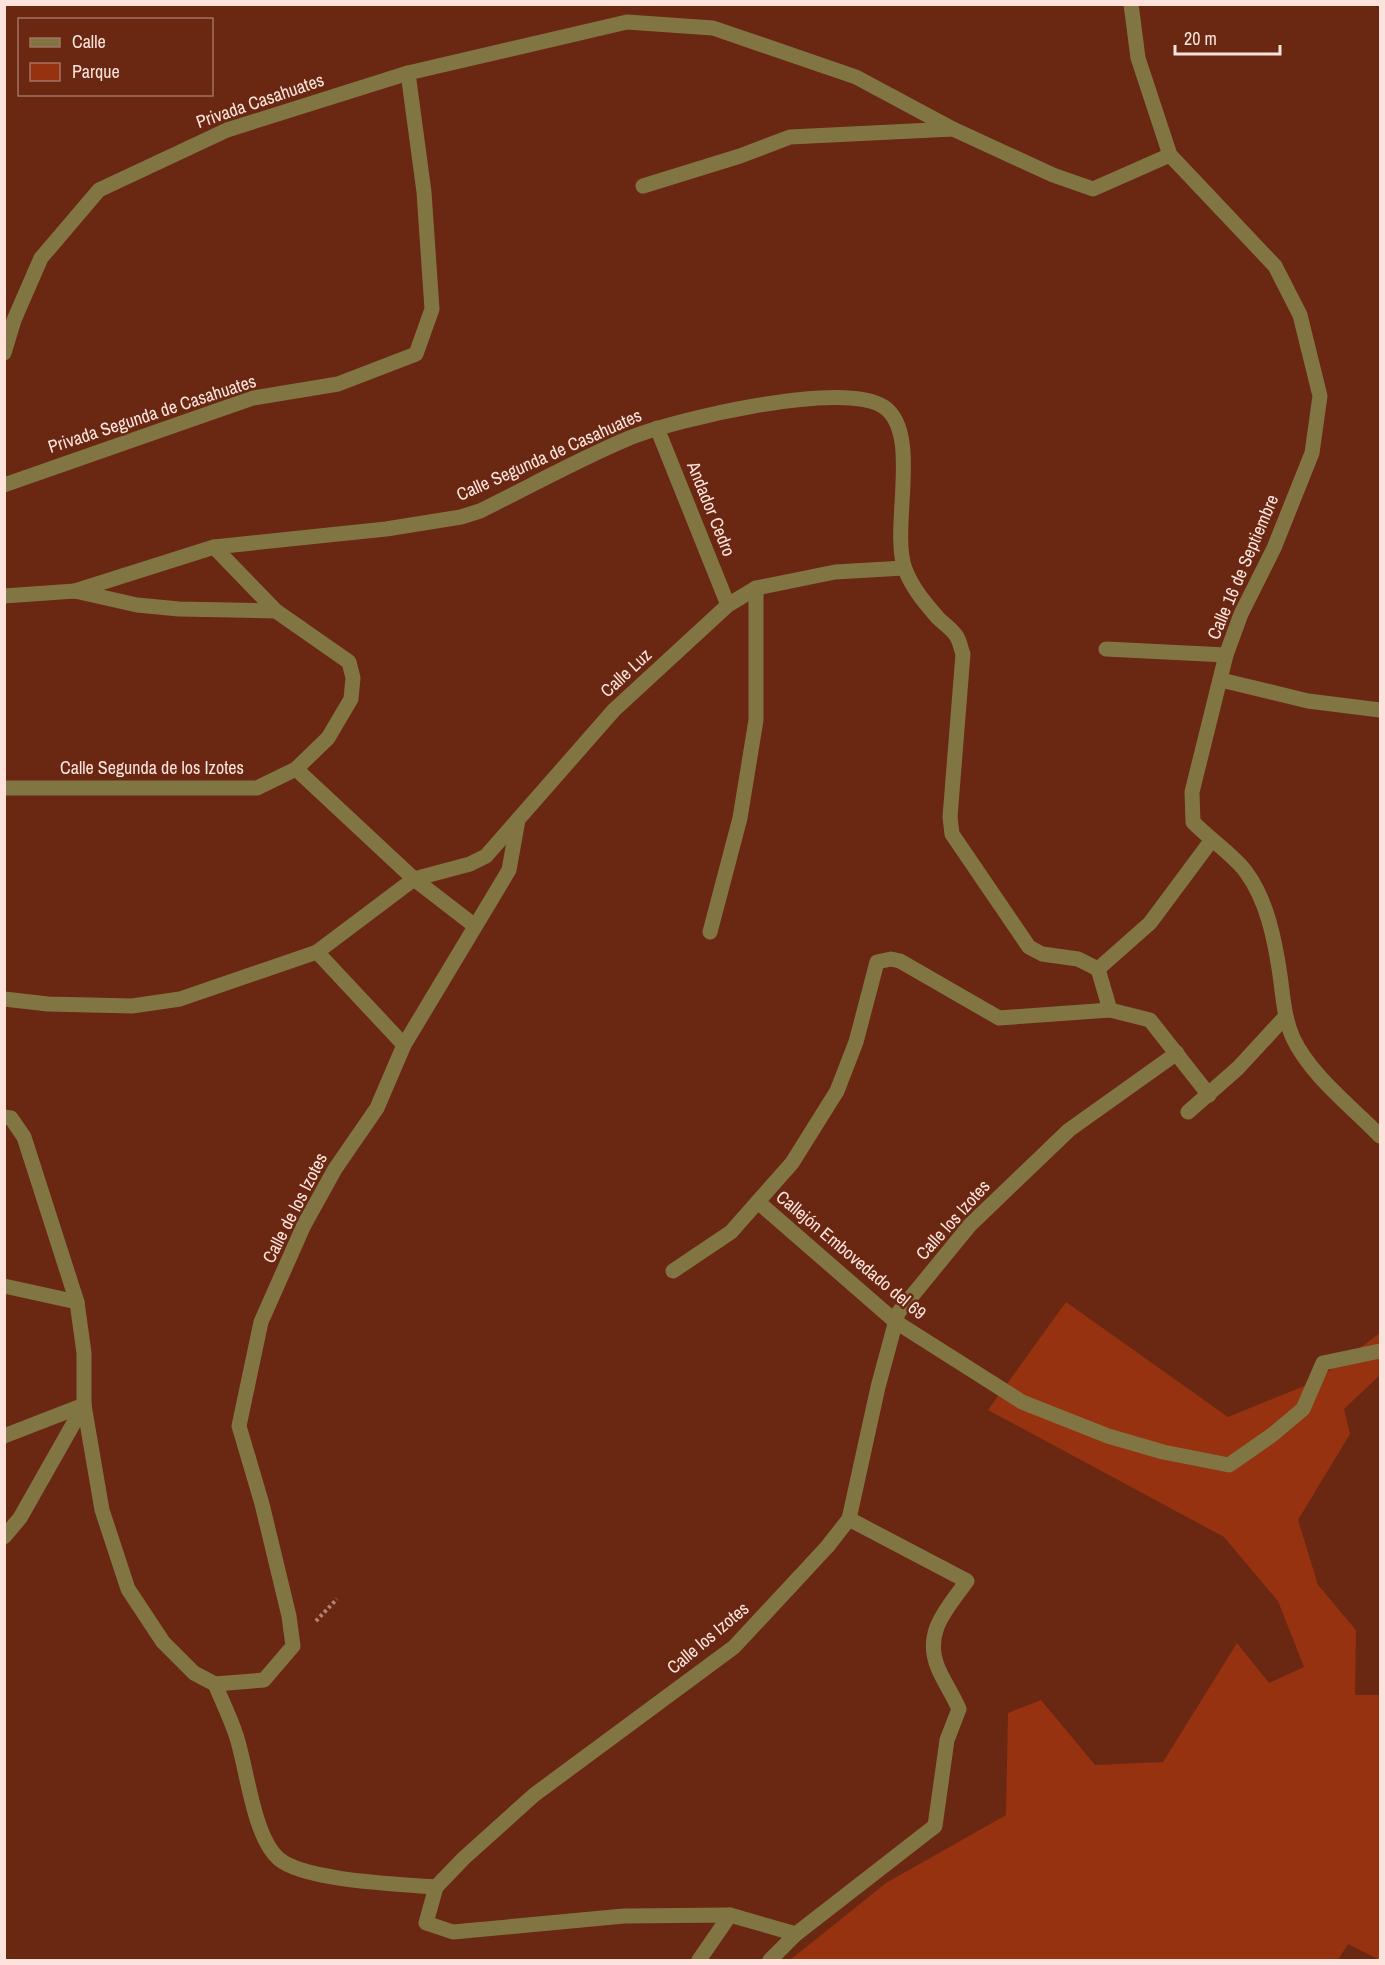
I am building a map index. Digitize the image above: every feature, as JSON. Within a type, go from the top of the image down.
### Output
[{"type":"street","name":"Calle 16 de Septiembre","points":[[1131,4],[1138,58],[1170,155],[1275,266],[1300,315],[1320,396],[1312,453],[1274,548],[1241,614],[1226,656],[1192,792],[1193,822],[1211,841],[1246,870],[1264,908],[1278,962],[1286,1016],[1292,1036],[1304,1058],[1380,1136]]},
{"type":"street","name":"Privada Casahuates","points":[[4,353],[41,258],[99,190],[227,130],[408,73],[627,22],[713,28],[856,77],[953,129],[1053,175],[1093,189],[1170,155]]},
{"type":"street","name":"Privada Segunda de Casahuates","points":[[4,485],[253,398],[338,384],[416,354],[432,309],[424,192],[408,73]]},
{"type":"street","points":[[643,186],[740,156],[790,137],[953,129]]},
{"type":"street","name":"Calle Segunda de Casahuates","points":[[75,591],[214,547],[386,529],[461,517],[480,511],[627,439],[657,428],[788,399],[852,397],[885,407],[901,431],[904,464],[901,535],[904,568],[918,594],[957,637],[963,654],[950,817],[952,834],[1029,947],[1042,954],[1078,959],[1098,969]]},
{"type":"street","name":"Andador Cedro","points":[[657,428],[728,604]]},
{"type":"street","name":"Calle Segunda de los Izotes","points":[[4,788],[257,788],[296,769],[328,738],[351,699],[353,678],[349,662],[276,610],[214,547]]},
{"type":"street","name":"Calle Luz","points":[[414,879],[470,864],[486,856],[614,710],[728,604],[756,588],[835,572],[904,568]]},
{"type":"street","points":[[710,932],[740,818],[756,720],[756,588]]},
{"type":"street","points":[[4,596],[75,591],[137,605],[179,609],[276,610]]},
{"type":"street","points":[[1106,650],[1226,656]]},
{"type":"street","points":[[1221,680],[1308,701],[1380,710]]},
{"type":"street","points":[[296,769],[414,879],[475,926]]},
{"type":"street","name":"Calle de los Izotes","points":[[215,1684],[264,1680],[293,1646],[289,1616],[262,1504],[239,1426],[266,1311],[304,1225],[335,1169],[377,1108],[404,1045],[509,870],[519,820]]},
{"type":"street","points":[[1110,1010],[1098,969],[1150,923],[1211,841]]},
{"type":"street","points":[[4,999],[48,1004],[132,1006],[180,999],[317,952],[414,879]]},
{"type":"street","points":[[317,952],[404,1045]]},
{"type":"street","points":[[673,1271],[731,1232],[792,1163],[837,1091],[856,1042],[878,962],[891,959],[900,961],[999,1018],[1110,1010],[1150,1020],[1209,1095]]},
{"type":"street","points":[[1188,1112],[1209,1095],[1286,1016]]},
{"type":"street","name":"Calle los Izotes","points":[[436,1887],[534,1795],[734,1647],[827,1547],[849,1519],[878,1387],[898,1313],[970,1225],[1069,1130],[1177,1053]]},
{"type":"street","points":[[4,1117],[12,1118],[24,1137],[76,1302],[84,1353],[84,1405],[102,1510],[128,1589],[163,1642],[194,1673],[215,1684],[236,1737],[247,1785],[263,1833],[278,1858],[296,1869],[372,1882],[436,1887],[426,1923],[453,1932],[624,1916],[730,1915],[796,1934]]},
{"type":"street","name":"Callejón Embovedado del 69","points":[[758,1202],[896,1322],[1022,1402],[1108,1436],[1163,1452],[1229,1465],[1272,1435],[1303,1408],[1323,1363],[1380,1351]]},
{"type":"street","points":[[4,1286],[76,1302]]},
{"type":"street","points":[[4,1436],[84,1405]]},
{"type":"street","points":[[4,1538],[20,1518],[84,1405]]},
{"type":"street","points":[[770,1960],[796,1934],[935,1826],[947,1740],[959,1709],[938,1668],[932,1645],[935,1625],[967,1581],[849,1519]]},
{"type":"street","points":[[699,1960],[730,1915]]},
{"type":"green space","points":[[1066,1302],[1228,1417],[1314,1382],[1380,1333],[1380,1375],[1344,1409],[1350,1434],[1298,1520],[1318,1585],[1356,1630],[1355,1695],[1380,1695],[1380,1960],[1348,1944],[1338,1960],[790,1960],[886,1883],[1006,1815],[1008,1713],[1041,1700],[1095,1765],[1163,1762],[1237,1643],[1269,1683],[1304,1667],[1278,1601],[1224,1537],[988,1410]]}]
